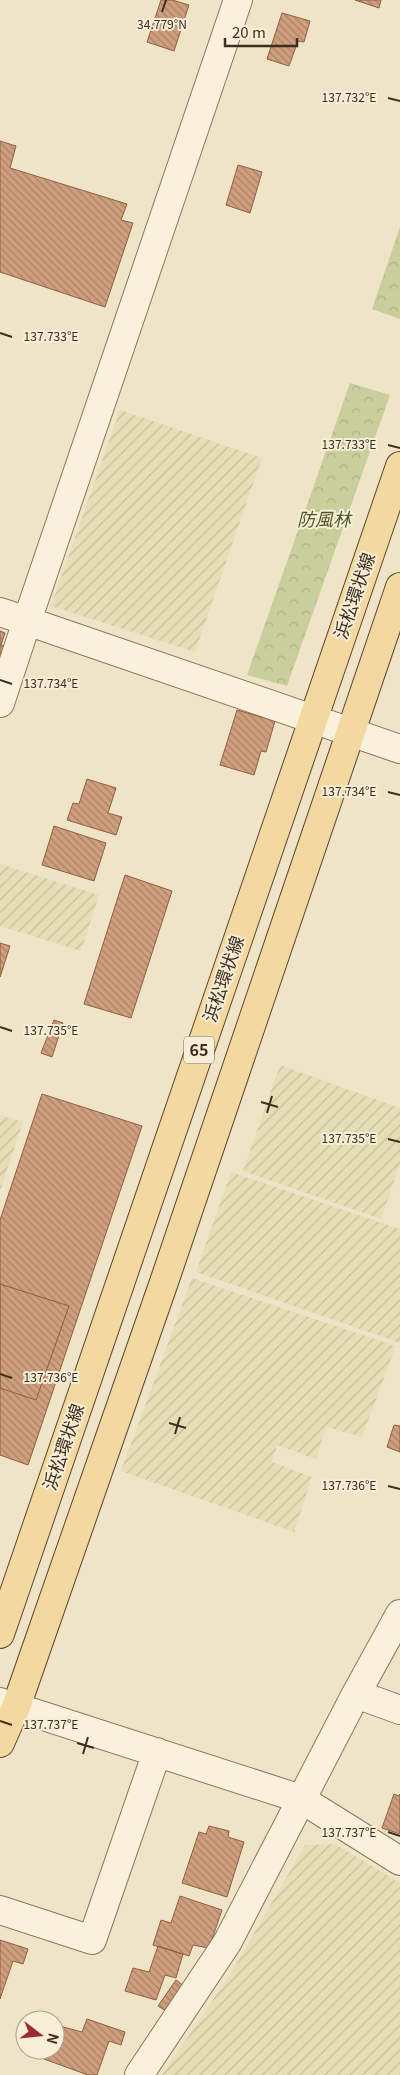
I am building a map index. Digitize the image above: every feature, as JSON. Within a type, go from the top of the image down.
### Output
[{"type":"main road","name":"浜松環状線","points":[[0,1634],[400,466]]},
{"type":"main road","name":"65","points":[[0,1742],[8,1705],[164,1282],[400,587]]},
{"type":"street","points":[[0,703],[238,0]]},
{"type":"street","points":[[0,612],[400,749]]},
{"type":"street","points":[[140,2075],[227,1943],[356,1694],[400,1614]]},
{"type":"street","points":[[356,1694],[400,1710]]},
{"type":"street","points":[[8,1705],[301,1799],[400,1862]]},
{"type":"street","points":[[0,1910],[92,1940],[157,1752]]},
{"type":"shaded area","points":[[120,410],[262,458],[195,652],[51,606]]},
{"type":"shaded area","points":[[0,864],[99,895],[81,951],[0,926]]},
{"type":"shaded area","points":[[280,1065],[400,1108],[400,1164],[381,1219],[243,1171]]},
{"type":"shaded area","points":[[0,1115],[23,1122],[0,1191]]},
{"type":"shaded area","points":[[231,1172],[400,1229],[400,1343],[196,1272]]},
{"type":"shaded area","points":[[192,1278],[396,1346],[362,1437],[326,1427],[316,1459],[277,1445],[272,1462],[312,1477],[294,1532],[121,1471]]},
{"type":"shaded area","points":[[335,1844],[400,1883],[400,2075],[162,2075],[231,1973],[305,1845]]},
{"type":"green space","points":[[400,227],[400,319],[372,309]]},
{"type":"green space","name":"防風林","points":[[350,383],[390,395],[287,686],[247,675]]},
{"type":"building","points":[[161,0],[172,0],[189,5],[174,51],[147,42]]},
{"type":"building","points":[[355,0],[381,0],[379,8]]},
{"type":"building","points":[[282,13],[310,21],[304,42],[298,41],[289,66],[267,59]]},
{"type":"building","points":[[0,141],[16,146],[10,168],[127,204],[121,220],[133,223],[105,307],[0,272]]},
{"type":"building","points":[[238,165],[262,172],[250,213],[226,205]]},
{"type":"building","points":[[0,631],[5,633],[1,645],[7,647],[0,662]]},
{"type":"building","points":[[237,710],[275,721],[266,752],[261,751],[254,775],[220,765]]},
{"type":"building","points":[[87,779],[116,788],[108,813],[122,817],[116,835],[67,820],[73,803],[79,804]]},
{"type":"building","points":[[54,826],[106,843],[94,881],[42,865]]},
{"type":"building","points":[[125,875],[172,891],[131,1018],[84,1004]]},
{"type":"building","points":[[0,943],[10,946],[0,977]]},
{"type":"building","points":[[54,1020],[63,1023],[52,1057],[41,1053]]},
{"type":"building","points":[[42,1094],[142,1126],[28,1465],[0,1455],[0,1220]]},
{"type":"building","points":[[0,1284],[69,1306],[36,1400],[0,1388]]},
{"type":"building","points":[[394,1425],[400,1426],[400,1452],[387,1447]]},
{"type":"building","points":[[394,1794],[399,1796],[400,1794],[400,1834],[382,1828]]},
{"type":"building","points":[[209,1826],[229,1831],[228,1837],[244,1842],[227,1897],[182,1883],[199,1832],[206,1834]]},
{"type":"building","points":[[180,1896],[222,1910],[209,1948],[193,1945],[189,1956],[153,1945],[161,1920],[171,1923]]},
{"type":"building","points":[[0,1940],[28,1949],[23,1964],[13,1961],[0,1999]]},
{"type":"building","points":[[158,1946],[183,1954],[176,1978],[165,1975],[156,2000],[125,1991],[133,1968],[149,1972]]},
{"type":"building","points":[[176,1980],[184,1986],[166,2011],[158,2006]]},
{"type":"building","points":[[87,2019],[125,2032],[121,2045],[109,2041],[97,2075],[88,2075],[47,2060],[65,2060],[65,2027],[82,2032]]}]
